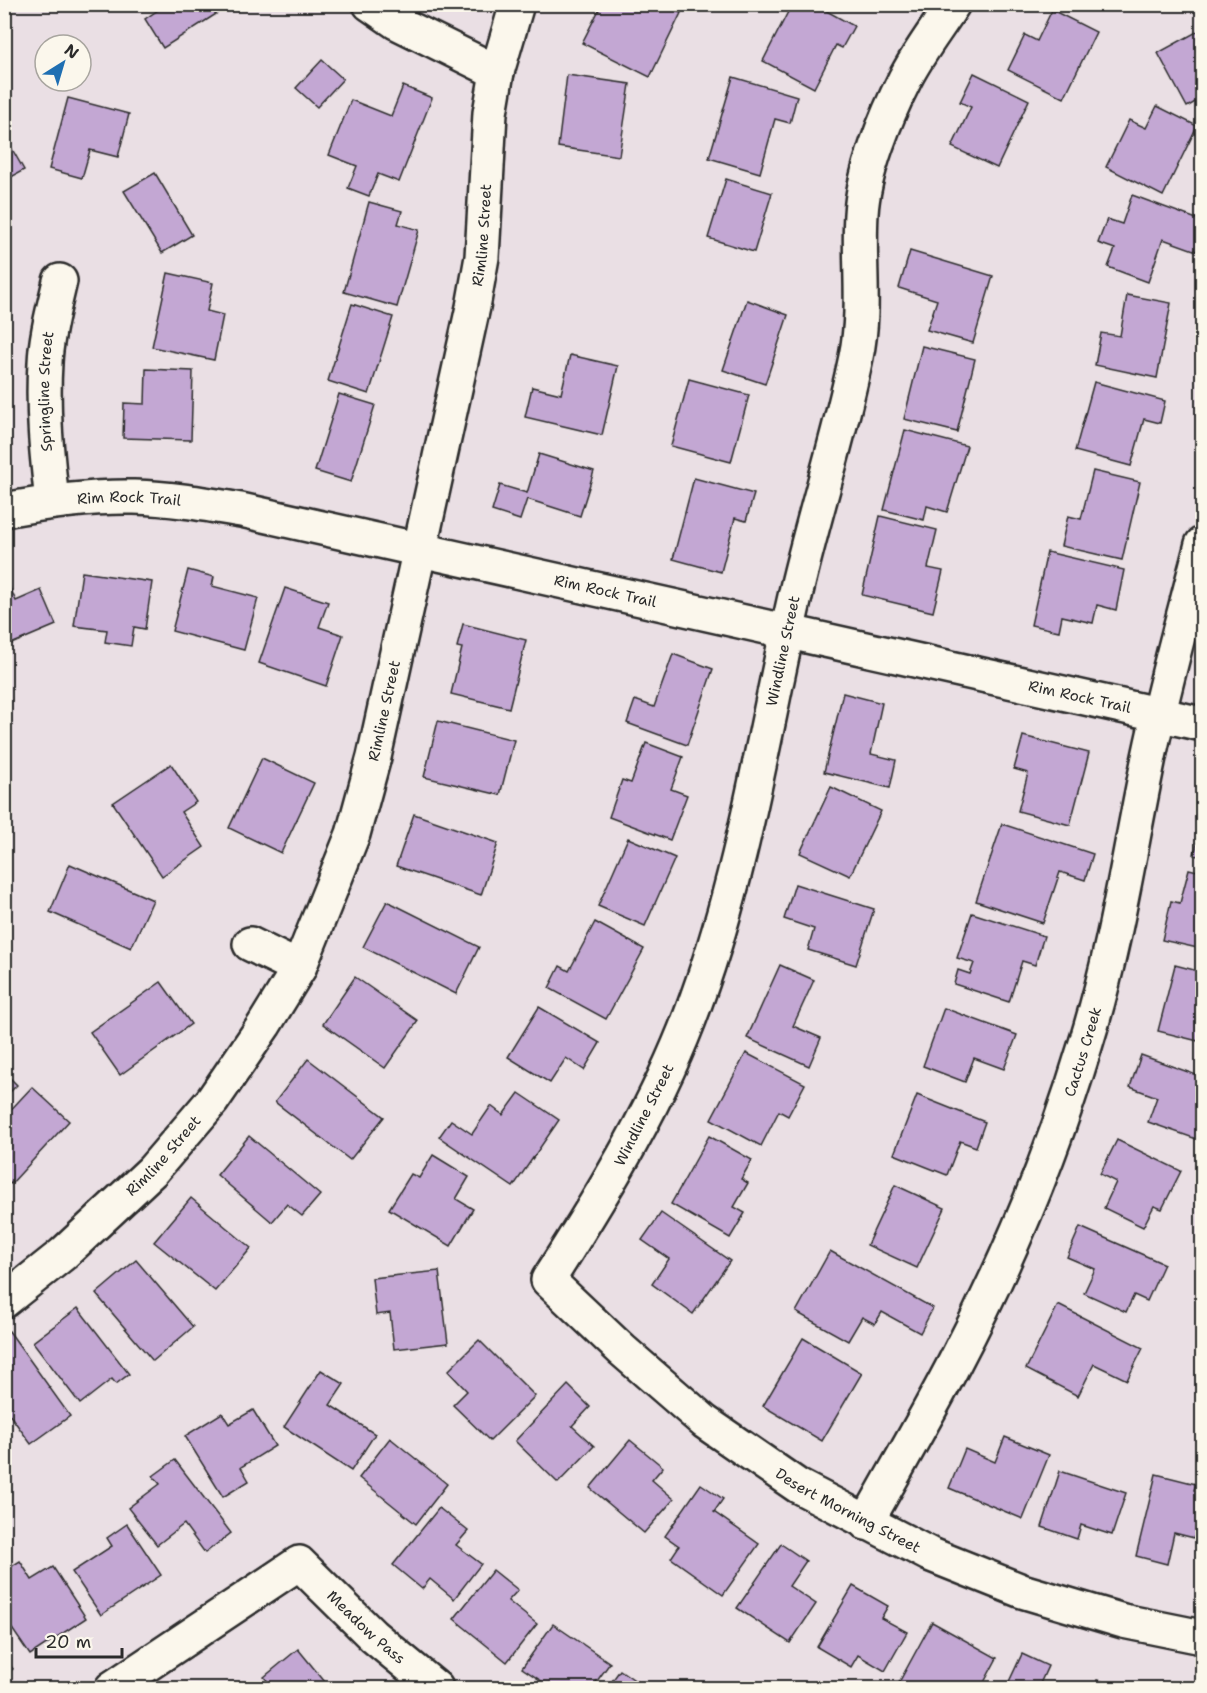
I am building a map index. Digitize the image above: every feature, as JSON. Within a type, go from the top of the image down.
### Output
[{"type":"street","points":[[370,4],[396,22],[497,72]]},
{"type":"street","name":"Rimline Street","points":[[9,1290],[63,1254],[152,1171],[212,1101],[264,1025],[299,968],[356,823],[374,757],[482,257],[490,113],[497,72],[517,4]]},
{"type":"street","name":"Windline Street","points":[[548,1280],[600,1200],[638,1129],[676,1053],[698,997],[733,885],[787,632],[857,355],[862,314],[861,212],[871,163],[906,77],[952,4]]},
{"type":"street","name":"Springline Street","points":[[52,502],[43,402],[44,371],[51,321],[60,281]]},
{"type":"street","name":"Rim Rock Trail","points":[[4,510],[52,502],[133,497],[177,500],[241,510],[1203,724]]},
{"type":"street","name":"Cactus Creek","points":[[866,1523],[955,1361],[1017,1231],[1052,1146],[1087,1042],[1122,898],[1158,714],[1203,544]]},
{"type":"street","points":[[250,944],[299,968]]},
{"type":"street","name":"Desert Morning Street","points":[[548,1280],[622,1350],[705,1422],[798,1486],[929,1554],[1022,1591],[1123,1621],[1203,1637]]},
{"type":"street","name":"Meadow Pass","points":[[112,1689],[299,1563],[373,1636],[436,1689]]},
{"type":"building","points":[[167,4],[220,4],[224,9],[163,48],[145,19]]},
{"type":"building","points":[[602,4],[664,4],[681,13],[650,77],[582,43]]},
{"type":"building","points":[[792,4],[814,4],[854,26],[842,48],[836,45],[814,88],[763,61]]},
{"type":"building","points":[[1052,10],[1096,32],[1064,98],[1008,70],[1025,35],[1037,41]]},
{"type":"building","points":[[1202,29],[1202,98],[1187,107],[1158,53]]},
{"type":"building","points":[[322,60],[343,79],[317,107],[296,88]]},
{"type":"building","points":[[974,73],[1029,100],[997,168],[952,147],[971,107],[960,102]]},
{"type":"building","points":[[567,75],[630,84],[619,156],[558,147]]},
{"type":"building","points":[[733,77],[797,96],[790,123],[775,119],[760,173],[709,158]]},
{"type":"building","points":[[403,86],[432,98],[399,182],[378,174],[369,196],[348,188],[357,166],[329,155],[351,100],[391,116]]},
{"type":"building","points":[[68,98],[129,114],[118,157],[90,150],[82,178],[49,169]]},
{"type":"building","points":[[1157,106],[1197,126],[1163,196],[1106,167],[1129,120],[1146,128]]},
{"type":"building","points":[[4,135],[24,170],[4,181]]},
{"type":"building","points":[[155,173],[192,235],[162,253],[124,191]]},
{"type":"building","points":[[726,179],[772,193],[754,252],[708,238]]},
{"type":"building","points":[[1132,195],[1202,221],[1202,253],[1163,239],[1148,282],[1108,267],[1115,249],[1098,243],[1107,219],[1122,224]]},
{"type":"building","points":[[369,202],[402,211],[398,224],[419,230],[397,307],[344,292]]},
{"type":"building","points":[[910,251],[993,276],[973,343],[927,330],[937,300],[899,288]]},
{"type":"building","points":[[168,273],[213,283],[207,311],[223,315],[214,360],[152,347]]},
{"type":"building","points":[[1127,295],[1171,303],[1157,378],[1095,365],[1101,333],[1120,336]]},
{"type":"building","points":[[747,300],[788,315],[765,384],[723,370]]},
{"type":"building","points":[[352,304],[393,317],[369,394],[328,381]]},
{"type":"building","points":[[922,346],[975,359],[957,432],[904,419]]},
{"type":"building","points":[[570,355],[618,366],[602,435],[525,417],[532,387],[561,394]]},
{"type":"building","points":[[146,369],[193,371],[191,440],[123,438],[124,403],[145,404]]},
{"type":"building","points":[[689,379],[749,395],[731,462],[671,446]]},
{"type":"building","points":[[1094,382],[1165,401],[1160,423],[1144,419],[1131,466],[1075,451]]},
{"type":"building","points":[[339,394],[375,405],[351,482],[315,471]]},
{"type":"building","points":[[905,430],[967,446],[947,512],[927,506],[924,520],[884,510]]},
{"type":"building","points":[[539,454],[594,471],[580,516],[527,499],[520,520],[492,511],[500,485],[527,493]]},
{"type":"building","points":[[1093,471],[1140,482],[1122,560],[1061,546],[1068,516],[1081,519]]},
{"type":"building","points":[[694,478],[754,494],[746,521],[735,518],[721,572],[673,559]]},
{"type":"building","points":[[880,516],[937,530],[928,568],[943,571],[933,612],[862,595]]},
{"type":"building","points":[[1047,552],[1124,570],[1116,610],[1097,605],[1093,623],[1062,616],[1059,631],[1031,625]]},
{"type":"building","points":[[188,570],[214,577],[212,586],[258,598],[244,650],[172,631]]},
{"type":"building","points":[[82,572],[152,582],[145,629],[134,627],[131,646],[105,642],[107,630],[74,626]]},
{"type":"building","points":[[4,575],[16,601],[41,590],[56,625],[4,647]]},
{"type":"building","points":[[285,588],[328,602],[319,627],[343,635],[326,686],[259,663]]},
{"type":"building","points":[[463,624],[526,640],[509,708],[451,694],[462,648],[457,647]]},
{"type":"building","points":[[673,654],[713,669],[687,745],[627,723],[635,700],[654,707]]},
{"type":"building","points":[[843,693],[882,703],[871,754],[896,760],[890,788],[824,772]]},
{"type":"building","points":[[438,721],[514,740],[500,795],[424,777]]},
{"type":"building","points":[[1023,736],[1089,753],[1070,825],[1018,811],[1028,773],[1014,769]]},
{"type":"building","points":[[646,743],[683,757],[671,789],[687,795],[670,840],[609,817],[622,780],[631,783]]},
{"type":"building","points":[[262,758],[314,783],[281,853],[229,828]]},
{"type":"building","points":[[171,764],[196,802],[181,812],[204,847],[162,876],[113,803]]},
{"type":"building","points":[[831,787],[881,811],[850,876],[800,853]]},
{"type":"building","points":[[414,814],[498,843],[481,895],[396,866]]},
{"type":"building","points":[[1202,822],[1202,857],[1194,855]]},
{"type":"building","points":[[1002,824],[1093,854],[1085,880],[1060,872],[1043,923],[976,901]]},
{"type":"building","points":[[628,838],[675,858],[645,926],[598,906]]},
{"type":"building","points":[[70,864],[153,900],[131,948],[50,912]]},
{"type":"building","points":[[1189,869],[1202,872],[1202,949],[1162,940],[1171,901],[1180,903]]},
{"type":"building","points":[[795,884],[874,909],[856,965],[808,950],[814,929],[784,919]]},
{"type":"building","points":[[387,901],[479,947],[456,994],[363,947]]},
{"type":"building","points":[[972,913],[1044,936],[1035,965],[1022,961],[1009,1002],[954,984],[958,970],[970,974],[974,963],[957,958]]},
{"type":"building","points":[[595,922],[644,949],[606,1019],[549,988],[560,966],[569,971]]},
{"type":"building","points":[[780,965],[814,980],[793,1026],[821,1038],[809,1066],[747,1038]]},
{"type":"building","points":[[1175,965],[1202,972],[1202,1042],[1158,1031]]},
{"type":"building","points":[[355,977],[418,1021],[385,1068],[323,1024]]},
{"type":"building","points":[[161,982],[191,1024],[120,1075],[90,1032]]},
{"type":"building","points":[[539,1007],[600,1043],[584,1070],[566,1058],[550,1083],[508,1057]]},
{"type":"building","points":[[944,1008],[1017,1035],[1004,1069],[974,1058],[965,1082],[923,1066]]},
{"type":"building","points":[[746,1053],[805,1084],[788,1116],[779,1111],[761,1146],[711,1119]]},
{"type":"building","points":[[1141,1055],[1202,1077],[1202,1141],[1148,1122],[1157,1097],[1130,1087]]},
{"type":"building","points":[[308,1059],[384,1117],[350,1160],[275,1102]]},
{"type":"building","points":[[4,1072],[17,1085],[4,1098]]},
{"type":"building","points":[[32,1087],[69,1121],[11,1184],[4,1178],[4,1117]]},
{"type":"building","points":[[519,1093],[559,1120],[513,1187],[439,1137],[451,1120],[472,1134],[491,1106],[503,1115]]},
{"type":"building","points":[[917,1095],[985,1122],[976,1147],[960,1141],[947,1175],[894,1154]]},
{"type":"building","points":[[249,1136],[320,1195],[302,1216],[287,1204],[272,1222],[217,1175]]},
{"type":"building","points":[[709,1136],[752,1160],[741,1179],[748,1183],[734,1207],[745,1213],[730,1238],[671,1204]]},
{"type":"building","points":[[1117,1140],[1181,1171],[1162,1209],[1154,1206],[1143,1227],[1104,1208],[1116,1182],[1100,1174]]},
{"type":"building","points":[[433,1155],[469,1177],[456,1199],[473,1209],[451,1246],[389,1209],[411,1174],[419,1178]]},
{"type":"building","points":[[895,1185],[945,1208],[917,1268],[867,1245]]},
{"type":"building","points":[[191,1198],[251,1248],[215,1291],[154,1242]]},
{"type":"building","points":[[661,1213],[730,1261],[693,1314],[652,1284],[669,1259],[642,1240]]},
{"type":"building","points":[[1080,1227],[1164,1264],[1147,1301],[1134,1295],[1126,1312],[1084,1293],[1095,1269],[1067,1257]]},
{"type":"building","points":[[830,1251],[933,1308],[920,1333],[882,1312],[875,1324],[862,1317],[848,1341],[796,1312]]},
{"type":"building","points":[[136,1260],[193,1327],[153,1361],[96,1294]]},
{"type":"building","points":[[439,1271],[448,1343],[394,1349],[390,1313],[376,1315],[372,1278]]},
{"type":"building","points":[[1058,1305],[1143,1348],[1127,1380],[1094,1364],[1078,1396],[1026,1369]]},
{"type":"building","points":[[78,1308],[129,1374],[116,1384],[112,1379],[80,1404],[33,1342]]},
{"type":"building","points":[[9,1331],[70,1416],[31,1444],[4,1407],[4,1334]]},
{"type":"building","points":[[803,1338],[862,1373],[822,1441],[763,1406]]},
{"type":"building","points":[[479,1340],[535,1396],[490,1441],[453,1405],[467,1391],[448,1371]]},
{"type":"building","points":[[321,1370],[344,1384],[330,1405],[375,1434],[351,1471],[284,1427]]},
{"type":"building","points":[[568,1385],[590,1407],[572,1426],[594,1446],[558,1483],[515,1441]]},
{"type":"building","points":[[253,1410],[275,1446],[241,1467],[249,1481],[223,1497],[185,1436],[222,1413],[229,1424]]},
{"type":"building","points":[[1005,1437],[1049,1455],[1023,1519],[949,1488],[965,1449],[995,1462]]},
{"type":"building","points":[[390,1438],[447,1484],[416,1524],[359,1478]]},
{"type":"building","points":[[630,1440],[663,1467],[652,1480],[674,1499],[644,1533],[590,1488]]},
{"type":"building","points":[[175,1460],[231,1533],[205,1553],[184,1524],[157,1545],[128,1508],[160,1484],[153,1476]]},
{"type":"building","points":[[1060,1471],[1126,1493],[1112,1535],[1081,1525],[1077,1539],[1042,1527]]},
{"type":"building","points":[[1156,1474],[1196,1484],[1194,1490],[1202,1492],[1202,1540],[1174,1533],[1167,1564],[1136,1556]]},
{"type":"building","points":[[701,1484],[723,1499],[714,1512],[759,1544],[723,1595],[671,1558],[679,1546],[665,1536]]},
{"type":"building","points":[[439,1508],[468,1531],[456,1545],[481,1564],[454,1599],[430,1579],[422,1589],[393,1565]]},
{"type":"building","points":[[127,1524],[161,1575],[101,1615],[72,1572],[112,1546],[107,1538]]},
{"type":"building","points":[[781,1544],[806,1561],[789,1586],[816,1604],[790,1643],[737,1608]]},
{"type":"building","points":[[20,1561],[32,1580],[53,1567],[86,1618],[30,1655],[4,1617],[4,1571]]},
{"type":"building","points":[[493,1570],[518,1590],[508,1601],[537,1624],[507,1662],[454,1619]]},
{"type":"building","points":[[853,1586],[888,1606],[881,1618],[907,1632],[885,1671],[858,1655],[851,1667],[817,1647]]},
{"type":"building","points":[[932,1622],[997,1658],[981,1688],[896,1688]]},
{"type":"building","points":[[553,1624],[610,1663],[592,1688],[552,1688],[522,1668]]},
{"type":"building","points":[[298,1649],[330,1688],[274,1688],[264,1677]]},
{"type":"building","points":[[1022,1654],[1048,1666],[1038,1688],[1006,1688]]},
{"type":"building","points":[[4,1658],[13,1669],[4,1676]]},
{"type":"building","points":[[620,1670],[646,1688],[607,1688]]},
{"type":"building","points":[[1097,1680],[1122,1687],[1095,1688]]}]
